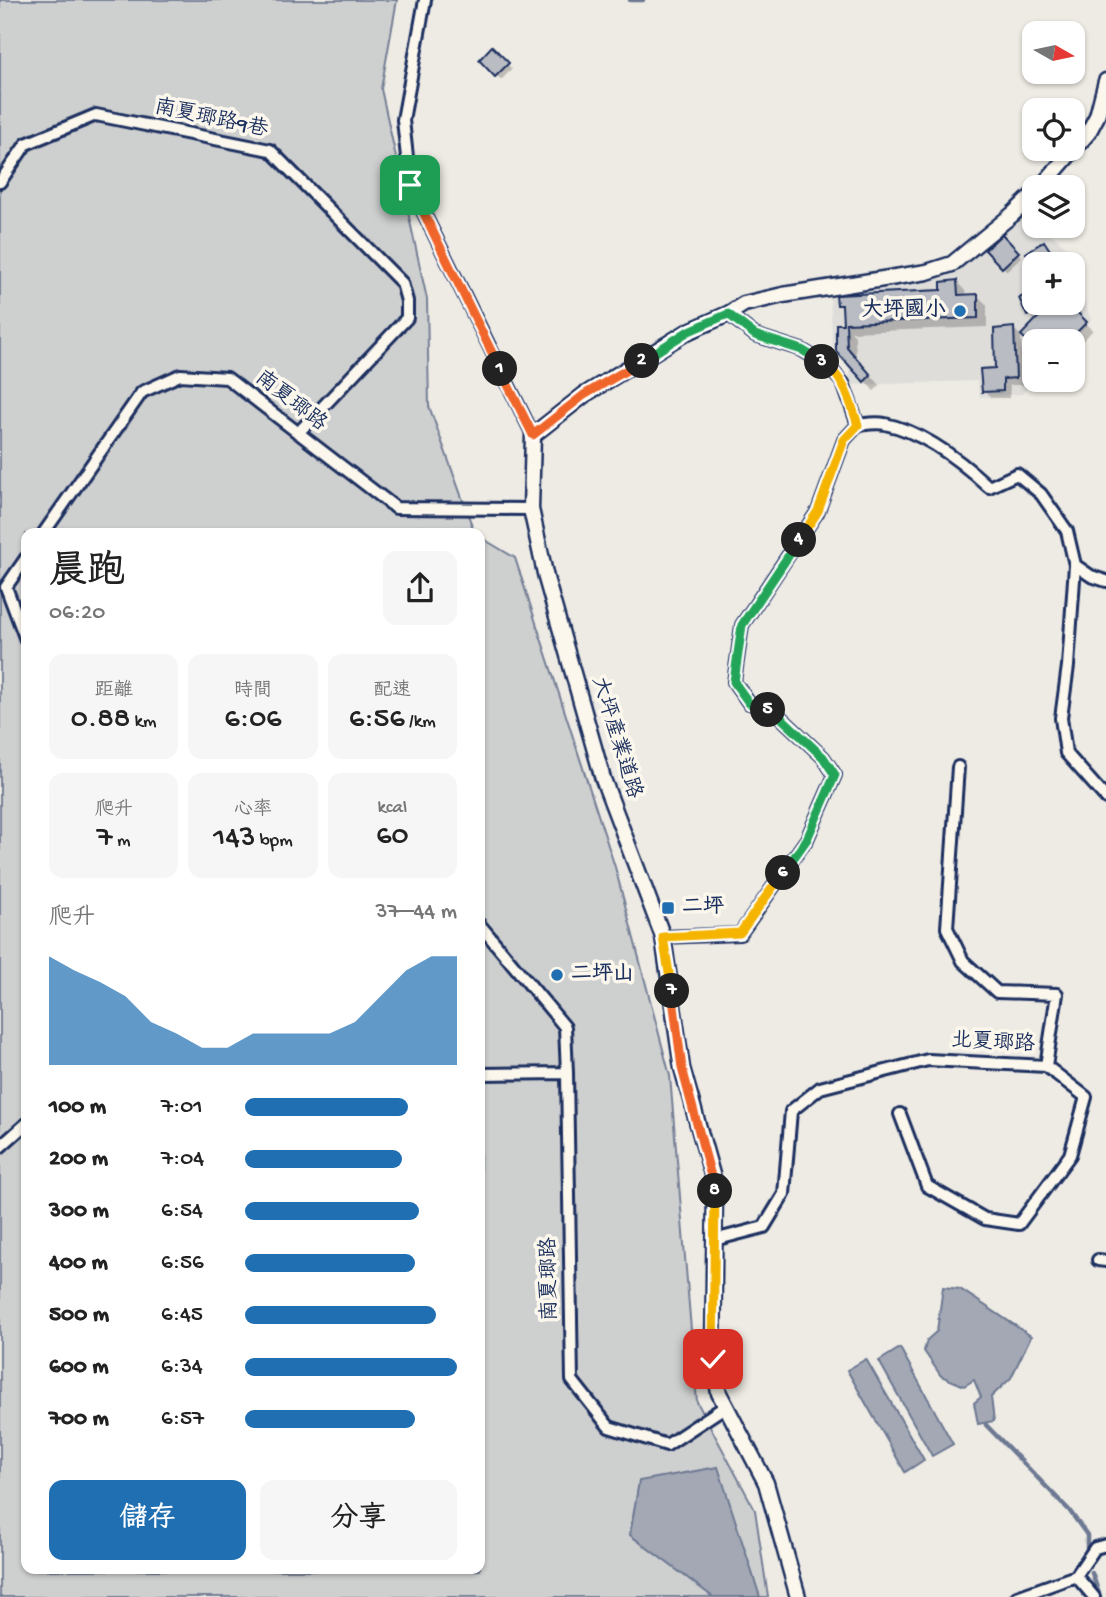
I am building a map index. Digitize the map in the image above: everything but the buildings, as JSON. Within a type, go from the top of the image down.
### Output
[{"type":"street","points":[[425,0],[403,120],[410,185],[533,435],[584,395],[687,332],[744,304],[927,272],[952,264],[1022,205]]},
{"type":"street","points":[[1051,175],[1088,133],[1097,116],[1106,81]]},
{"type":"street","name":"南夏瑯路9巷","points":[[0,182],[26,144],[96,115],[270,150],[402,283],[407,301],[407,318],[298,433]]},
{"type":"street","points":[[728,314],[755,335],[802,350],[828,366],[844,383],[858,425]]},
{"type":"street","name":"南夏瑯路","points":[[47,528],[142,392],[180,375],[227,378],[396,508],[531,509]]},
{"type":"street","points":[[663,937],[740,933],[807,839],[835,775],[823,757],[774,711],[749,703],[734,682],[742,625],[818,511],[844,440],[858,425],[883,423],[919,436],[968,468],[989,487],[1017,474],[1041,494],[1067,531],[1075,565],[1062,729],[1066,753],[1106,798]]},
{"type":"street","name":"大坪產業道路","points":[[533,435],[531,509],[545,578],[603,779],[663,937],[682,1068],[715,1185],[713,1359],[719,1393],[766,1483],[798,1597]]},
{"type":"street","points":[[21,564],[3,587],[21,628]]},
{"type":"street","points":[[1075,565],[1091,576],[1106,580]]},
{"type":"street","points":[[958,767],[947,928],[963,961],[997,992],[1057,994],[1046,1066]]},
{"type":"street","points":[[485,931],[565,1027],[567,1073],[485,1074]]},
{"type":"street","name":"北夏瑯路","points":[[714,1240],[764,1227],[784,1194],[791,1111],[820,1088],[928,1060],[1046,1066],[1086,1097],[1070,1154],[1019,1224],[985,1219],[927,1186],[900,1114]]},
{"type":"street","name":"南夏瑯路","points":[[567,1073],[572,1381],[609,1427],[667,1445],[726,1406]]},
{"type":"street","points":[[0,1147],[21,1128]]},
{"type":"street","points":[[1017,1597],[1076,1576],[1095,1548],[1106,1545]]},
{"type":"street","points":[[1076,1576],[1094,1597]]},
{"type":"shaded area","points":[[0,0],[397,0],[381,89],[427,299],[429,406],[473,528],[21,528],[21,1574],[485,1574],[485,540],[515,558],[615,867],[670,1076],[697,1402],[755,1510],[768,1597],[0,1597]]},
{"type":"shaded area","name":"大坪國小","points":[[1022,211],[1022,238],[1056,238],[1065,246],[1067,252],[1022,252],[1022,315],[1085,315],[1085,303],[1091,320],[1082,329],[1022,329],[1022,394],[980,397],[977,381],[851,385],[849,368],[833,352],[830,292],[934,277]]},
{"type":"shaded area","points":[[943,1287],[960,1289],[1031,1336],[1011,1378],[991,1397],[994,1421],[978,1424],[974,1403],[981,1397],[974,1380],[964,1386],[941,1376],[924,1351],[927,1340],[937,1331]]},
{"type":"shaded area","points":[[900,1348],[953,1444],[932,1456],[879,1361]]},
{"type":"shaded area","points":[[866,1359],[924,1460],[905,1472],[847,1370]]},
{"type":"shaded area","points":[[718,1467],[760,1597],[713,1597],[630,1535],[639,1481]]},
{"type":"waterway","points":[[630,0],[643,0]]},
{"type":"waterway","points":[[986,1425],[1069,1510],[1087,1535],[1087,1556]]},
{"type":"waterway","points":[[1092,1573],[1100,1597]]},
{"type":"place","name":"大坪國小","points":[[960,311]]},
{"type":"place","name":"二坪","points":[[668,908]]},
{"type":"place","name":"二坪山","points":[[557,975]]},
{"type":"route","points":[[410,185],[533,435],[584,395],[687,332],[728,314],[755,335],[802,350],[828,366],[844,383],[858,425],[844,440],[818,511],[742,625],[734,682],[749,703],[774,711],[823,757],[835,775],[807,839],[740,933],[663,937],[682,1068],[715,1185],[713,1359]]}]
